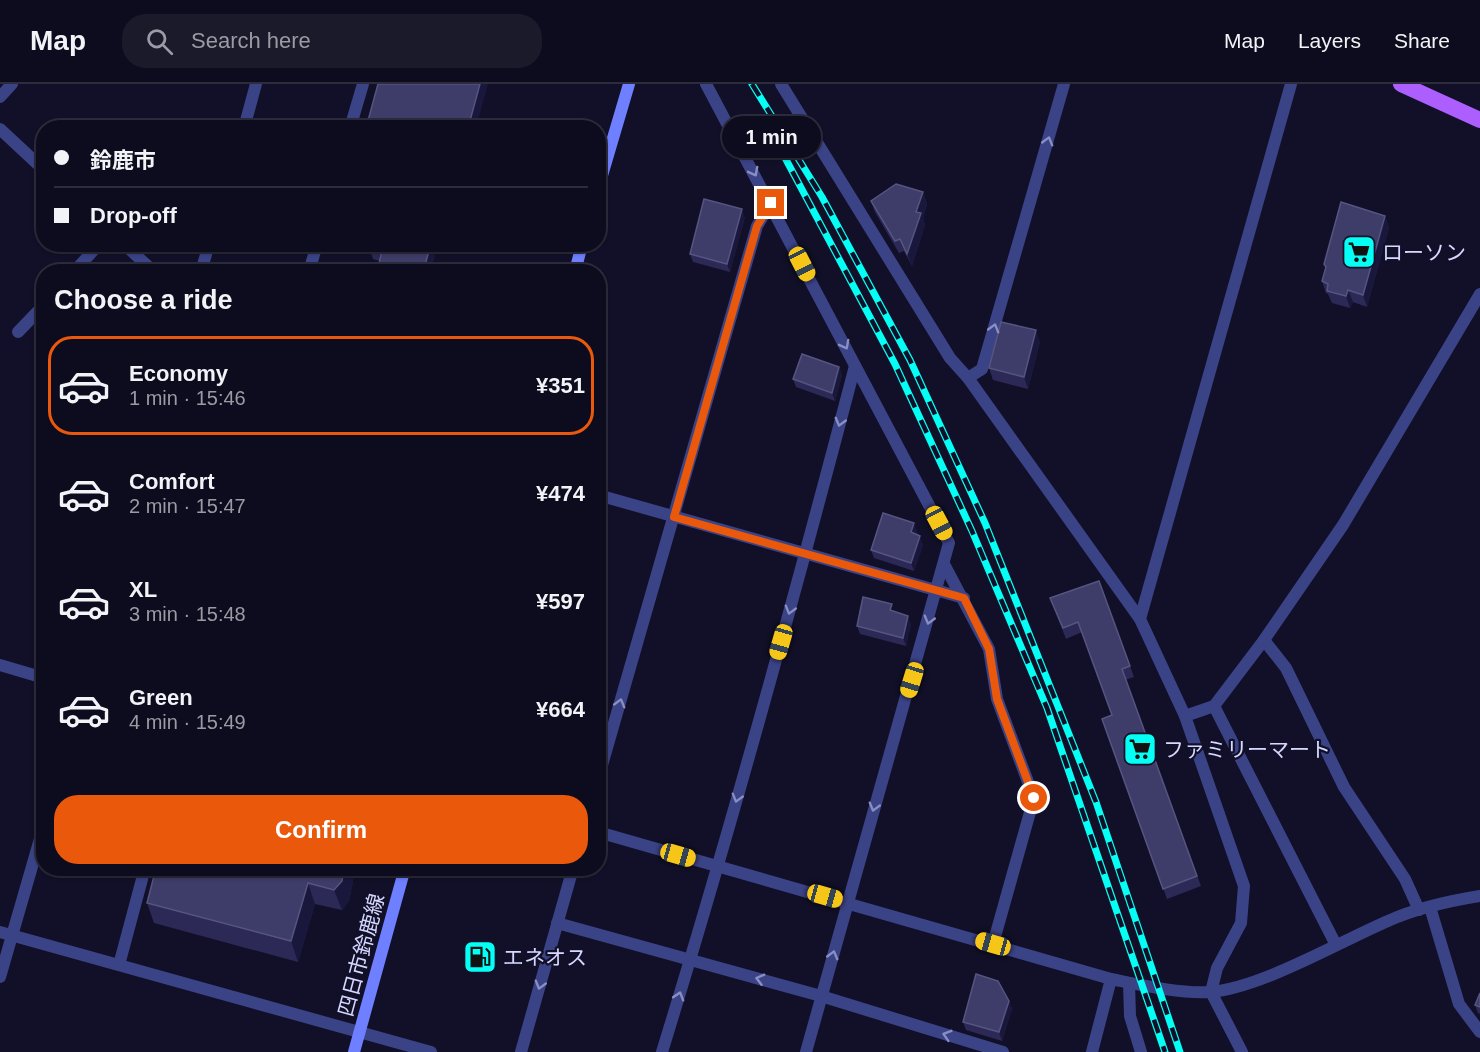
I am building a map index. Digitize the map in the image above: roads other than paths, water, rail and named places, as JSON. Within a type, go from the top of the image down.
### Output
[{"type":"main road","points":[[606,162],[629,84]]},
{"type":"main road","points":[[1401,84],[1480,120]]},
{"type":"main road","name":"四日市鈴鹿線","points":[[354,1052],[403,876]]},
{"type":"street","points":[[0,97],[12,84]]},
{"type":"street","points":[[246,120],[256,84]]},
{"type":"street","points":[[352,120],[363,84]]},
{"type":"street","points":[[706,84],[949,543],[938,590],[806,1052]]},
{"type":"street","points":[[781,84],[950,358],[968,378],[1140,619],[1185,716],[1244,886],[1241,923],[1217,968],[1211,992],[1242,1052]]},
{"type":"street","points":[[968,378],[982,369],[1064,84]]},
{"type":"street","points":[[1140,619],[1291,84]]},
{"type":"street","points":[[0,129],[36,163]]},
{"type":"street","points":[[606,751],[757,226],[771,203]]},
{"type":"street","points":[[81,264],[92,252]]},
{"type":"street","points":[[133,252],[145,264]]},
{"type":"street","points":[[1185,716],[1214,706],[1264,640],[1343,525],[1480,294]]},
{"type":"street","points":[[18,332],[36,313]]},
{"type":"street","points":[[662,1052],[807,552],[855,366]]},
{"type":"street","points":[[606,497],[964,598]]},
{"type":"street","points":[[944,564],[989,649],[997,699],[1034,798],[993,944]]},
{"type":"street","points":[[1264,640],[1286,668],[1344,787],[1424,908],[1459,1004],[1480,1032]]},
{"type":"street","points":[[0,665],[36,676]]},
{"type":"street","points":[[1214,706],[1336,945]]},
{"type":"street","points":[[606,834],[1111,979],[1183,991],[1211,992],[1246,985],[1424,908],[1480,896]]},
{"type":"street","points":[[0,977],[36,854]]},
{"type":"street","points":[[119,965],[143,876]]},
{"type":"street","points":[[521,1052],[571,876]]},
{"type":"street","points":[[557,923],[821,996],[1003,1052]]},
{"type":"street","points":[[0,932],[431,1052]]},
{"type":"street","points":[[1092,1052],[1111,979]]},
{"type":"street","points":[[1129,983],[1130,1016],[1141,1052]]},
{"type":"railway","points":[[752,84],[822,197],[910,360],[985,523],[1096,802],[1180,1052]]},
{"type":"railway","points":[[766,122],[895,364],[972,531],[1047,708],[1165,1052]]},
{"type":"place","name":"ローソン","points":[[1359,252]]},
{"type":"place","name":"ファミリーマート","points":[[1140,749]]},
{"type":"place","name":"エネオス","points":[[480,957]]}]
